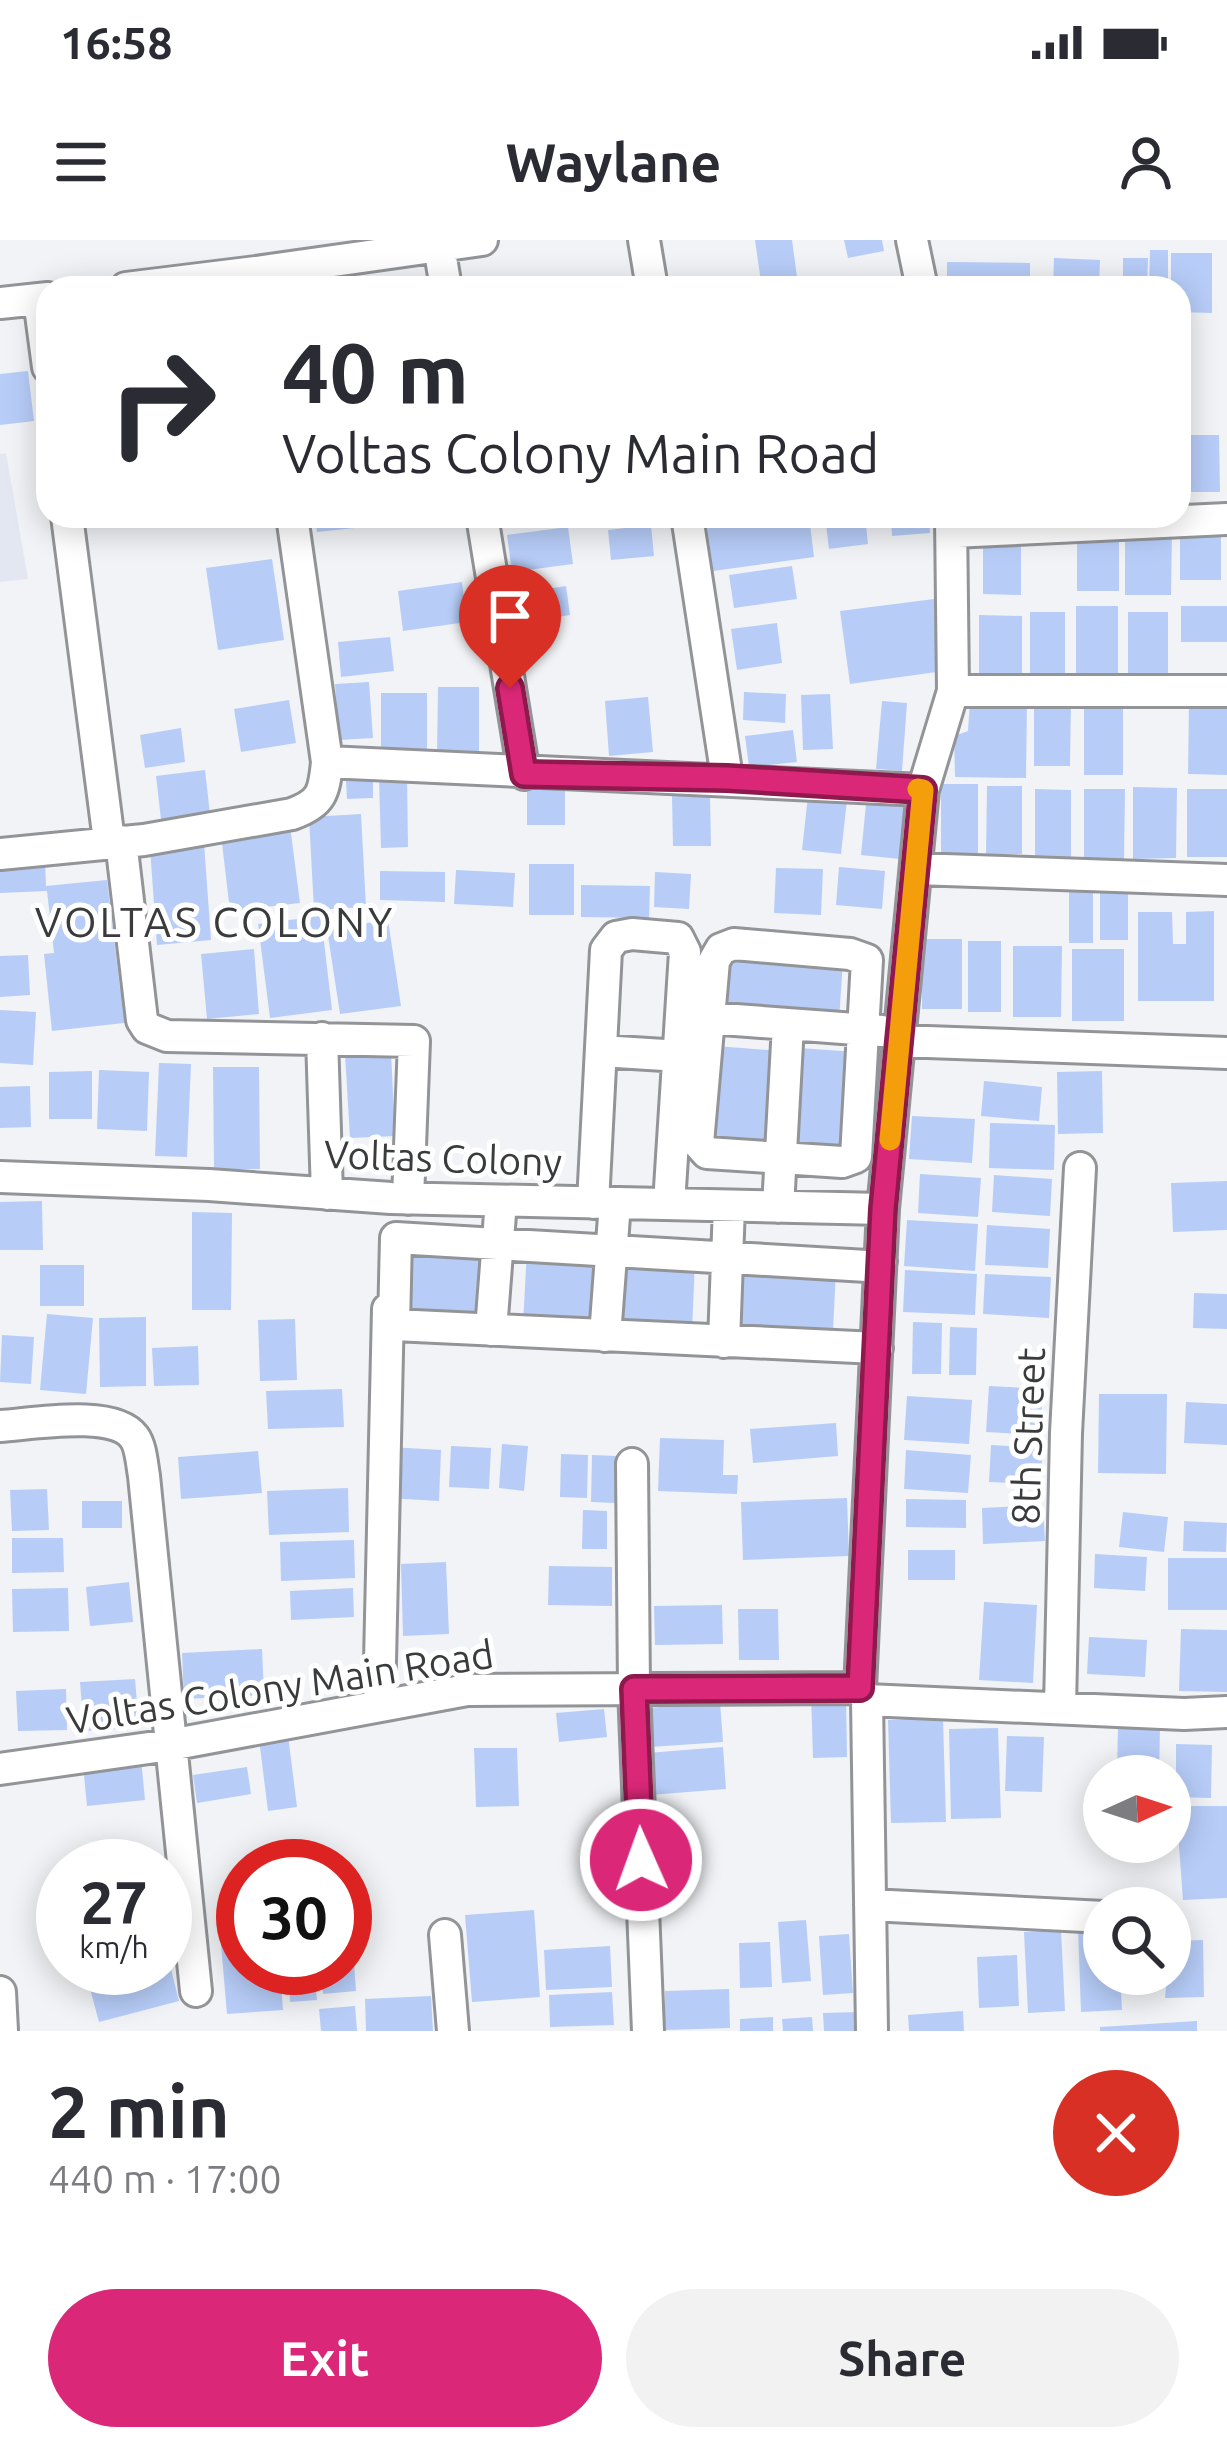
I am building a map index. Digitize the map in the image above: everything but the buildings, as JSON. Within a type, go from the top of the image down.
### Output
[{"type":"street","points":[[278,276],[482,240]]},
{"type":"street","points":[[644,240],[650,276]]},
{"type":"street","points":[[912,240],[920,276]]},
{"type":"street","points":[[439,246],[444,276]]},
{"type":"street","points":[[0,303],[36,299]]},
{"type":"street","points":[[1191,520],[1227,519]]},
{"type":"street","points":[[69,528],[142,1020],[147,1028],[167,1036],[414,1041],[399,1198],[380,1705]]},
{"type":"street","points":[[0,854],[115,841],[292,814],[315,806],[323,796],[327,762],[294,528]]},
{"type":"street","points":[[484,528],[524,774]]},
{"type":"street","points":[[689,528],[727,778]]},
{"type":"street","points":[[872,2031],[864,1694],[883,1209],[923,790],[953,691],[952,528]]},
{"type":"street","points":[[953,691],[1227,691]]},
{"type":"street","points":[[327,762],[923,790]]},
{"type":"street","points":[[916,868],[1227,880]]},
{"type":"street","points":[[605,1336],[611,1251],[604,1203],[601,1051],[606,950],[616,937],[632,934],[677,938],[685,952],[669,1204]]},
{"type":"street","points":[[734,944],[866,960],[856,1157],[842,1162],[706,1153],[698,1143],[709,1018],[714,961],[721,949],[734,944]]},
{"type":"street","points":[[709,1018],[900,1036],[1227,1053]]},
{"type":"street","points":[[778,1207],[788,1024]]},
{"type":"street","points":[[322,1038],[327,1194]]},
{"type":"street","points":[[601,1051],[680,1055]]},
{"type":"street","name":"8th Street","points":[[1060,1707],[1066,1433],[1079,1168]]},
{"type":"street","name":"Voltas Colony","points":[[0,1177],[209,1184],[399,1198],[883,1209]]},
{"type":"street","points":[[491,1330],[501,1201]]},
{"type":"street","points":[[724,1342],[729,1206]]},
{"type":"street","points":[[877,1348],[394,1325],[396,1238],[867,1266],[881,1261]]},
{"type":"street","points":[[0,1426],[100,1420],[136,1438],[144,1476],[196,1991]]},
{"type":"street","points":[[632,1463],[634,1689],[648,2031]]},
{"type":"street","name":"Voltas Colony Main Road","points":[[0,1769],[170,1745],[467,1690],[864,1694],[1184,1714],[1227,1712]]},
{"type":"street","points":[[870,1905],[1083,1916]]},
{"type":"street","points":[[445,1935],[453,2031]]},
{"type":"street","points":[[0,1992],[2,2031]]},
{"type":"shaded area","points":[[6,453],[28,579],[0,582],[0,454]]},
{"type":"slow traffic","points":[[890,1140],[923,790],[918,789]]},
{"type":"district","name":"VOLTAS COLONY","points":[[215,922]]},
{"type":"route","points":[[510,688],[524,774],[727,778],[923,790],[883,1209],[860,1688],[634,1689],[641,1860]]}]
